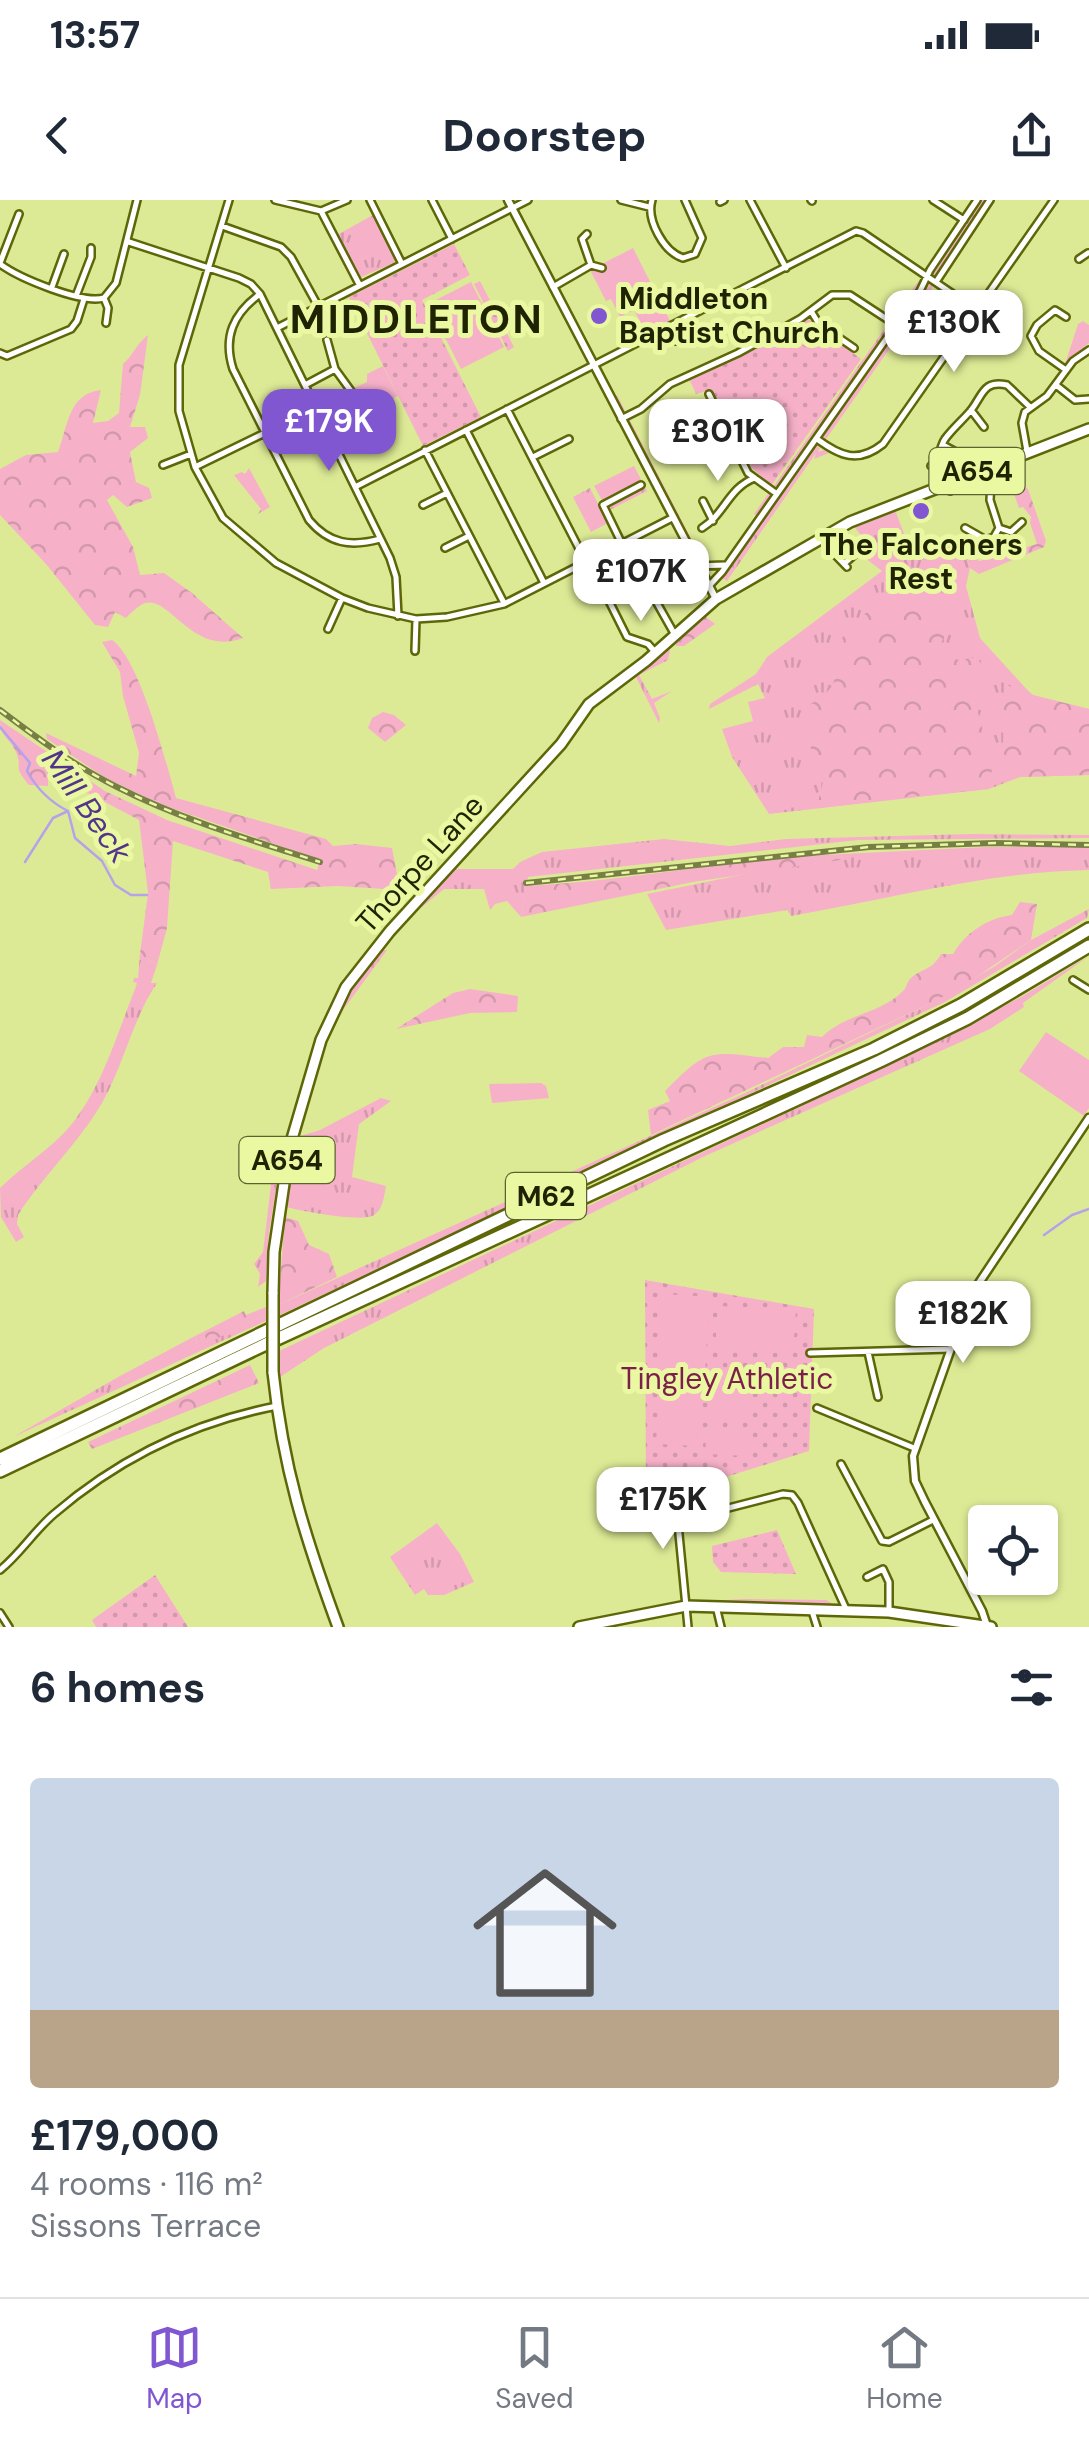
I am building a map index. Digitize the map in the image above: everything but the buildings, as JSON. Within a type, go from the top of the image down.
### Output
[{"type":"highway","name":"M62","points":[[0,1459],[664,1140],[874,1049],[962,1005],[1089,928]]},
{"type":"highway","name":"M62","points":[[0,1471],[880,1061],[968,1018],[1089,946]]},
{"type":"main road","name":"A654","points":[[960,484],[986,467],[1089,428]]},
{"type":"main road","name":"Thorpe Lane","points":[[338,1627],[293,1497],[277,1406],[273,1294],[274,1252],[289,1150],[321,1040],[346,987],[390,931],[561,744],[589,704],[674,634],[716,600],[866,513],[960,484]]},
{"type":"main road","points":[[578,1627],[686,1606],[716,1606],[889,1612],[988,1627]]},
{"type":"street","points":[[19,214],[0,264],[11,272],[84,299],[104,298],[116,283],[137,200]]},
{"type":"street","points":[[230,200],[178,365],[179,412],[195,468],[222,518],[276,562],[342,598],[398,616],[478,613],[504,604],[672,518]]},
{"type":"street","points":[[276,200],[321,212],[346,200]]},
{"type":"street","points":[[370,200],[402,264]]},
{"type":"street","points":[[432,200],[452,240]]},
{"type":"street","points":[[277,328],[452,240],[510,204],[528,200]]},
{"type":"street","points":[[620,200],[651,204],[668,250],[677,257],[690,257],[699,250],[702,238],[684,200]]},
{"type":"street","points":[[750,200],[786,268]]},
{"type":"street","points":[[933,200],[964,220]]},
{"type":"street","points":[[708,587],[896,326],[977,200]]},
{"type":"street","points":[[936,282],[990,200]]},
{"type":"street","points":[[816,439],[839,455],[857,458],[871,454],[883,444],[1054,200]]},
{"type":"street","points":[[510,204],[716,600]]},
{"type":"street","points":[[321,212],[360,284]]},
{"type":"street","points":[[222,226],[281,247],[291,257],[318,306]]},
{"type":"street","points":[[355,487],[856,231],[978,311]]},
{"type":"street","points":[[587,234],[582,246],[590,265]]},
{"type":"street","points":[[129,242],[251,284],[260,294],[380,538],[396,578],[398,616]]},
{"type":"street","points":[[76,296],[92,257],[91,248]]},
{"type":"street","points":[[1079,259],[1089,252]]},
{"type":"street","points":[[52,287],[64,254]]},
{"type":"street","points":[[553,286],[590,265],[602,268]]},
{"type":"street","points":[[621,420],[670,384],[738,354],[832,295],[843,293],[862,301],[896,326]]},
{"type":"street","points":[[260,294],[235,318],[228,354],[264,433],[318,532],[348,544],[380,538]]},
{"type":"street","points":[[104,298],[108,308],[106,323]]},
{"type":"street","points":[[0,353],[7,356],[71,329],[84,299]]},
{"type":"street","points":[[1066,316],[1058,309],[1032,330],[1032,341],[1038,351],[1066,370]]},
{"type":"street","points":[[810,311],[819,324],[854,348]]},
{"type":"street","points":[[669,326],[676,342]]},
{"type":"street","points":[[327,340],[336,369],[374,440]]},
{"type":"street","points":[[1023,344],[1032,341]]},
{"type":"street","points":[[1027,451],[1022,423],[1030,407],[1089,350]]},
{"type":"street","points":[[305,385],[336,369]]},
{"type":"street","points":[[931,466],[939,457],[942,444],[984,388],[999,383],[1014,390],[1030,407]]},
{"type":"street","points":[[1056,386],[1074,400],[1089,399]]},
{"type":"street","points":[[709,394],[748,473],[777,494]]},
{"type":"street","points":[[195,468],[316,408]]},
{"type":"street","points":[[507,409],[586,562]]},
{"type":"street","points":[[971,410],[984,427]]},
{"type":"street","points":[[466,430],[544,583]]},
{"type":"street","points":[[533,457],[569,439]]},
{"type":"street","points":[[942,444],[954,450]]},
{"type":"street","points":[[425,450],[504,604]]},
{"type":"street","points":[[163,464],[191,454]]},
{"type":"street","points":[[965,528],[986,540],[994,537],[999,528],[986,467]]},
{"type":"street","points":[[702,528],[713,521],[738,486],[755,478]]},
{"type":"street","points":[[950,491],[960,484]]},
{"type":"street","points":[[622,544],[603,505],[641,485]]},
{"type":"street","points":[[423,505],[447,493]]},
{"type":"street","points":[[703,501],[713,521]]},
{"type":"street","points":[[999,528],[1011,532],[1022,522]]},
{"type":"street","points":[[444,548],[469,536]]},
{"type":"street","points":[[820,539],[846,566],[855,554]]},
{"type":"street","points":[[696,566],[728,564]]},
{"type":"street","points":[[648,587],[674,634]]},
{"type":"street","points":[[328,629],[342,598]]},
{"type":"street","points":[[609,601],[611,614],[628,637],[648,644],[655,652]]},
{"type":"street","points":[[415,650],[416,618]]},
{"type":"street","points":[[1072,980],[1089,990]]},
{"type":"street","points":[[988,1627],[916,1480],[914,1448],[968,1304],[1089,1118]]},
{"type":"street","points":[[810,1353],[950,1349]]},
{"type":"street","points":[[868,1351],[878,1397]]},
{"type":"street","points":[[0,1570],[54,1514],[118,1468],[202,1425],[277,1406]]},
{"type":"street","points":[[817,1408],[914,1448]]},
{"type":"street","points":[[840,1464],[884,1542],[933,1520]]},
{"type":"street","points":[[675,1493],[688,1627]]},
{"type":"street","points":[[678,1521],[792,1495],[847,1611]]},
{"type":"street","points":[[867,1577],[884,1569],[890,1582],[889,1612]]},
{"type":"street","points":[[881,1583],[890,1582]]},
{"type":"street","points":[[716,1606],[721,1627]]},
{"type":"street","points":[[812,1611],[816,1627]]},
{"type":"street","points":[[0,1613],[8,1626]]},
{"type":"green space","points":[[980,200],[988,200],[935,278],[938,263]]},
{"type":"green space","points":[[373,215],[395,259],[394,263],[359,278],[337,235]]},
{"type":"green space","points":[[454,244],[470,275],[422,300],[481,417],[423,446],[349,297]]},
{"type":"green space","points":[[633,248],[670,321],[646,333],[634,310],[620,317],[611,299],[606,301],[590,270]]},
{"type":"green space","points":[[919,280],[913,297],[757,516],[754,514]]},
{"type":"green space","points":[[480,281],[514,347],[508,351],[474,284]]},
{"type":"green space","points":[[471,282],[504,347],[461,369],[428,304]]},
{"type":"green space","points":[[930,284],[933,287],[826,439],[822,436]]},
{"type":"green space","points":[[807,318],[861,359],[771,486],[750,466],[710,390],[696,394],[689,379]]},
{"type":"green space","points":[[1083,321],[1089,325],[1089,343],[1065,364],[1078,324]]},
{"type":"green space","points":[[148,335],[140,395],[130,427],[145,427],[148,438],[130,452],[136,482],[149,488],[152,498],[127,507],[113,495],[107,500],[133,547],[140,575],[164,573],[243,638],[210,640],[155,603],[143,604],[126,618],[115,612],[108,627],[95,625],[0,515],[0,469],[26,455],[58,452],[71,412],[90,392],[101,390],[93,423],[108,421],[119,413],[123,364]]},
{"type":"green space","points":[[383,366],[398,396],[364,413],[354,388],[367,382],[367,374]]},
{"type":"green space","points":[[617,395],[702,560],[702,562],[614,399]]},
{"type":"green space","points":[[815,445],[820,448],[818,452],[829,453],[814,459],[816,453],[727,581],[722,578]]},
{"type":"green space","points":[[634,466],[647,491],[608,511],[594,486]]},
{"type":"green space","points":[[249,468],[270,507],[258,514],[261,509],[234,475],[245,474]]},
{"type":"green space","points":[[1007,474],[1028,489],[1046,541],[1044,547],[979,574],[970,568],[964,551],[959,559],[949,553],[934,559],[923,551],[959,537],[979,561],[1037,544],[1031,517],[1023,507],[1019,508]]},
{"type":"green space","points":[[590,488],[608,523],[591,532],[573,497]]},
{"type":"green space","points":[[894,507],[912,555],[923,551],[927,556],[941,557],[964,551],[970,568],[966,586],[980,638],[1032,695],[1089,709],[1089,775],[1020,777],[989,789],[769,814],[732,757],[722,729],[753,721],[748,702],[765,698],[758,684],[709,709],[710,704],[756,674],[767,657],[882,571],[852,548],[863,538],[853,525]]},
{"type":"green space","points":[[907,595],[946,634],[939,646],[941,655],[959,660],[978,657],[984,674],[976,696],[983,734],[981,744],[993,763],[989,789],[817,806],[823,782],[802,723],[809,705],[822,697],[835,679],[841,641],[851,624]]},
{"type":"green space","points":[[705,616],[715,624],[684,646],[676,646],[676,639]]},
{"type":"green space","points":[[112,640],[122,650],[142,689],[176,798],[326,839],[333,846],[392,848],[400,890],[338,886],[271,889],[268,872],[173,841],[167,928],[157,965],[140,954],[148,893],[139,820],[48,772],[48,786],[29,785],[0,720],[105,791],[167,820],[317,870],[320,860],[157,803],[104,777],[47,739],[46,733],[136,776],[139,753],[120,672],[102,642]]},
{"type":"green space","points":[[666,647],[670,650],[668,660],[639,675],[652,699],[672,691],[654,703],[659,723],[636,677],[618,685]]},
{"type":"green space","points":[[1004,685],[1089,709],[1089,775],[1020,777],[1008,781],[1003,746]]},
{"type":"green space","points":[[383,712],[406,725],[385,742],[368,728],[372,718]]},
{"type":"green space","points":[[970,834],[1089,838],[858,840],[528,877],[521,917],[507,901],[490,910],[484,889],[444,889],[420,905],[454,869],[513,869],[542,852],[664,839],[730,846],[786,839]]},
{"type":"green space","points":[[1089,847],[1089,870],[1013,876],[791,916],[787,910],[666,930],[647,894],[770,869],[841,860],[842,854]]},
{"type":"green space","points":[[842,854],[841,860],[693,882],[521,917],[526,886]]},
{"type":"green space","points":[[1020,902],[1037,904],[1031,940],[963,986],[651,1135],[648,1110],[670,1101],[665,1091],[700,1060],[721,1054],[768,1058],[783,1047],[804,1047],[807,1035],[822,1037],[842,1023],[894,999],[910,979],[931,966],[941,954],[953,954],[971,933],[986,923],[1012,915]]},
{"type":"green space","points":[[1089,909],[1087,918],[945,1002],[278,1316],[278,1305],[745,1093],[925,1006]]},
{"type":"green space","points":[[380,950],[387,950],[335,1021],[353,986]]},
{"type":"green space","points":[[140,954],[157,965],[151,983],[157,983],[102,1103],[18,1215],[17,1224],[24,1237],[16,1242],[1,1217],[0,1188],[63,1134],[92,1094],[135,989]]},
{"type":"green space","points":[[1089,956],[990,1029],[705,1156],[324,1348],[280,1377],[279,1351],[912,1054]]},
{"type":"green space","points":[[470,989],[518,996],[517,1012],[470,1013],[396,1029],[453,993]]},
{"type":"green space","points":[[1046,1032],[1089,1060],[1089,1108],[1084,1116],[1019,1071]]},
{"type":"green space","points":[[541,1083],[549,1098],[492,1103],[489,1084]]},
{"type":"green space","points":[[381,1098],[391,1101],[359,1124],[352,1177],[386,1186],[377,1212],[368,1217],[345,1217],[286,1207],[297,1137],[320,1130]]},
{"type":"green space","points":[[282,1153],[269,1232],[266,1281],[258,1287],[260,1274],[254,1264],[263,1252],[274,1159]]},
{"type":"green space","points":[[285,1217],[298,1221],[309,1245],[329,1254],[337,1277],[278,1305]]},
{"type":"green space","name":"Tingley Athletic","points":[[645,1280],[814,1309],[809,1451],[675,1493],[646,1496]]},
{"type":"green space","points":[[663,1294],[709,1297],[705,1376],[659,1374]]},
{"type":"green space","points":[[718,1306],[796,1310],[793,1354],[715,1349]]},
{"type":"green space","points":[[266,1307],[266,1315],[208,1343],[203,1332],[244,1311],[246,1315]]},
{"type":"green space","points":[[266,1315],[266,1321],[13,1437],[120,1376],[124,1381],[197,1343],[195,1336],[203,1332],[208,1342]]},
{"type":"green space","points":[[195,1336],[197,1343],[193,1349],[123,1381],[120,1376]]},
{"type":"green space","points":[[250,1365],[259,1383],[92,1449],[88,1442]]},
{"type":"green space","points":[[659,1388],[699,1390],[697,1446],[656,1444]]},
{"type":"green space","points":[[708,1391],[751,1393],[750,1422],[707,1420]]},
{"type":"green space","points":[[707,1427],[749,1428],[748,1456],[705,1454]]},
{"type":"green space","points":[[437,1523],[460,1554],[474,1582],[444,1595],[428,1595],[424,1589],[415,1595],[390,1557]]},
{"type":"green space","points":[[777,1530],[796,1574],[721,1572],[713,1562],[712,1546]]},
{"type":"green space","points":[[155,1575],[188,1627],[96,1627],[92,1620]]},
{"type":"green space","points":[[826,1600],[835,1605],[689,1602]]},
{"type":"waterway","name":"Mill Beck","points":[[0,727],[30,763],[27,771],[40,789],[68,811],[75,838],[102,861],[115,885],[131,895],[147,895]]},
{"type":"waterway","points":[[25,862],[53,818],[68,811]]},
{"type":"waterway","points":[[1044,1235],[1072,1215],[1089,1209]]},
{"type":"railway","points":[[0,710],[71,761],[142,799],[217,829],[320,862]]},
{"type":"railway","points":[[526,883],[869,847],[1089,845]]},
{"type":"place","name":"Middleton Baptist Church","points":[[599,316]]},
{"type":"place","name":"The Falconers Rest","points":[[921,511]]},
{"type":"district","name":"MIDDLETON","points":[[417,319]]}]
